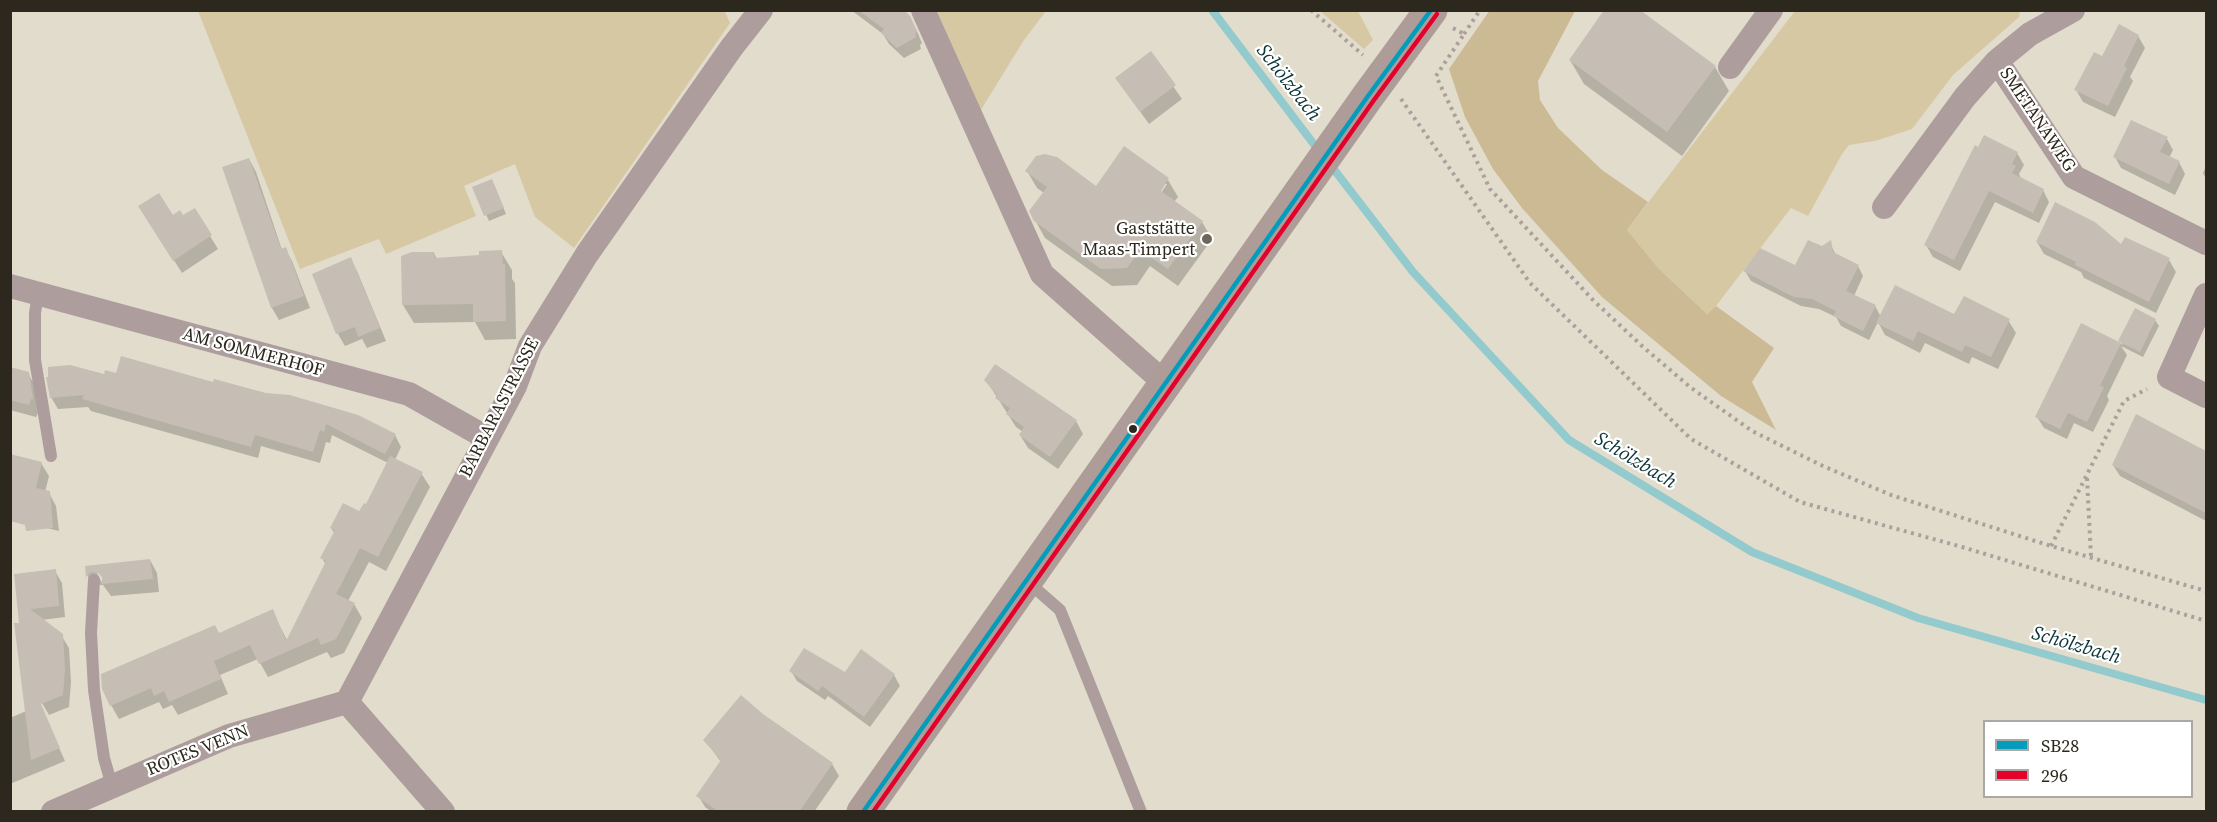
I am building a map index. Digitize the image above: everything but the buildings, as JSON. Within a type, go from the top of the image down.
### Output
[{"type":"main road","points":[[863,812],[1300,192],[1373,77],[1430,12]]},
{"type":"street","name":"BARBARASTRASSE","points":[[347,702],[515,386],[530,346],[587,254],[732,47],[761,10]]},
{"type":"street","points":[[922,10],[1042,274],[1166,384]]},
{"type":"street","points":[[1730,67],[1771,10]]},
{"type":"street","name":"SMETANAWEG","points":[[1884,207],[1965,97],[1997,61],[2030,34],[2065,12]]},
{"type":"street","name":"SMETANAWEG","points":[[1997,61],[2074,177],[2206,243]]},
{"type":"street","name":"AM SOMMERHOF","points":[[10,286],[409,394],[487,438]]},
{"type":"street","points":[[2206,295],[2169,377],[2206,396]]},
{"type":"street","points":[[347,702],[443,812]]},
{"type":"street","name":"ROTES VENN","points":[[53,812],[229,736],[347,702]]},
{"type":"lane","points":[[38,294],[35,313],[35,360],[51,456]]},
{"type":"lane","points":[[94,580],[91,633],[94,690],[104,758],[112,786]]},
{"type":"lane","points":[[1027,580],[1060,610],[1141,812]]},
{"type":"path","points":[[1311,10],[1373,77],[1530,283],[1691,439],[1800,502],[1962,547],[2206,621]]},
{"type":"path","points":[[1480,10],[1436,76],[1490,189],[1593,300],[1690,387],[1752,431],[1812,461],[1891,495],[2051,546],[2206,591]]},
{"type":"path","points":[[1430,12],[1464,34]]},
{"type":"path","points":[[2051,546],[2124,401],[2169,377]]},
{"type":"path","points":[[2087,477],[2091,557]]},
{"type":"shaded area","points":[[724,10],[730,23],[574,248],[535,217],[515,164],[464,186],[476,216],[386,254],[379,239],[300,269],[198,11]]},
{"type":"shaded area","points":[[1490,10],[1575,11],[1538,81],[1540,100],[1558,128],[1602,170],[1648,202],[1627,230],[1659,269],[1707,314],[1716,306],[1774,348],[1752,382],[1776,430],[1721,396],[1602,297],[1522,208],[1493,169],[1465,117],[1449,69]]},
{"type":"shaded area","points":[[933,11],[1046,11],[1024,40],[979,113]]},
{"type":"shaded area","points":[[1320,11],[1358,11],[1373,40],[1364,49]]},
{"type":"shaded area","points":[[1795,11],[2020,11],[2019,17],[1953,75],[1912,129],[1875,141],[1849,145],[1808,216],[1791,208],[1716,306],[1707,314],[1659,269],[1627,230]]},
{"type":"waterway","name":"Schölzbach","points":[[1212,10],[1319,151]]},
{"type":"waterway","name":"Schölzbach","points":[[1329,163],[1413,272],[1569,440],[1752,552],[1918,618],[2206,700]]},
{"type":"transit line","name":"SB28","points":[[863,812],[1431,10]]},
{"type":"transit line","name":"296","points":[[873,812],[1374,100],[1437,14]]},
{"type":"place","name":"Gaststätte Maas-Timpert","points":[[1207,239]]}]
